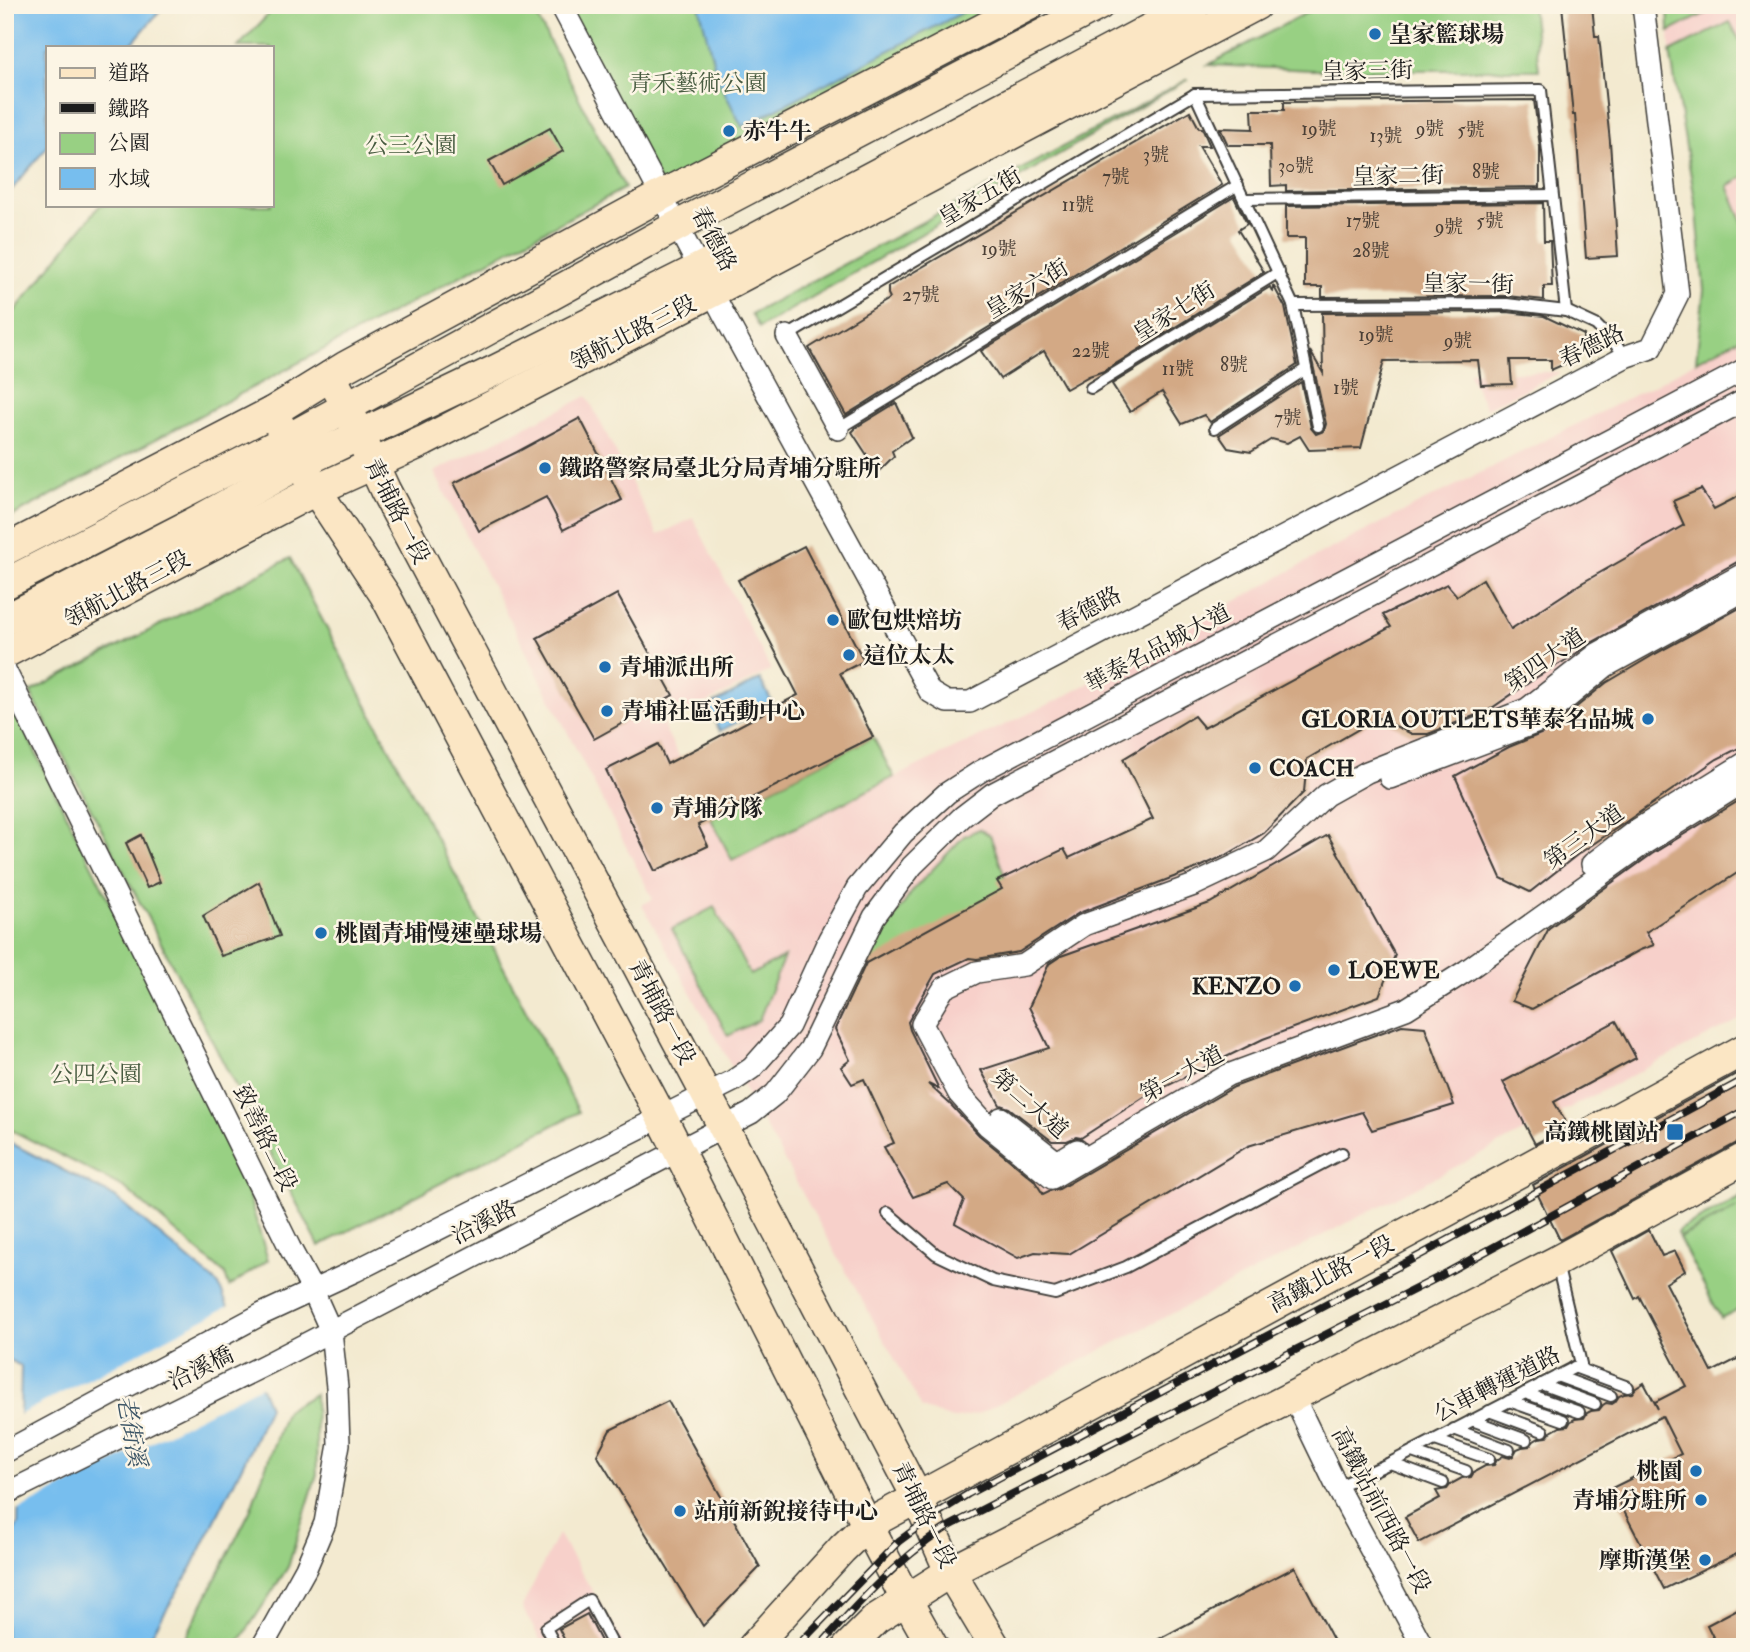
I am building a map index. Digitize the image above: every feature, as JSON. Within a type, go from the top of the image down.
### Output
[{"type":"main road","points":[[5,550],[272,412],[331,376],[662,195],[1028,5]]},
{"type":"main road","name":"領航北路三段","points":[[5,620],[195,522],[295,451],[347,407],[677,226],[1098,5]]},
{"type":"main road","name":"領航北路三段","points":[[5,653],[316,490],[424,441],[1195,5]]},
{"type":"main road","name":"領航北路三段","points":[[5,584],[295,451],[359,435],[498,369],[706,280],[1256,5]]},
{"type":"main road","name":"青埔路一段","points":[[331,376],[393,506],[917,1497],[950,1572],[995,1647]]},
{"type":"main road","points":[[272,412],[316,490],[385,595],[662,1118],[867,1525],[933,1647]]},
{"type":"main road","name":"高鐵北路一段","points":[[753,1647],[867,1525],[1745,1049]]},
{"type":"main road","points":[[848,1647],[876,1619],[950,1572],[1557,1261],[1745,1158]]},
{"type":"street","name":"春德路","points":[[561,5],[706,280],[930,692],[947,702],[970,702],[1627,356],[1651,348],[1678,294],[1643,5]]},
{"type":"street","points":[[787,336],[838,429]]},
{"type":"street","name":"華泰名品城大道","points":[[706,1095],[752,1068],[789,1026],[829,939],[857,888],[903,833],[947,793],[981,771],[1745,369]]},
{"type":"street","points":[[724,1128],[751,1113],[775,1094],[810,1049],[874,917],[912,866],[962,817],[992,794],[1745,400]]},
{"type":"street","name":"第四大道","points":[[1370,778],[1527,709],[1597,654],[1745,573]]},
{"type":"street","name":"第四大道","points":[[1370,778],[1538,722],[1606,666],[1745,590]]},
{"type":"street","name":"致善路二段","points":[[5,670],[331,1331],[339,1444],[325,1523],[306,1568],[262,1647]]},
{"type":"street","name":"第三大道","points":[[1458,968],[1516,916],[1545,898],[1635,831],[1745,763]]},
{"type":"street","name":"第二大道","points":[[1370,778],[1275,858],[1203,894],[1093,934],[1031,974],[980,986],[954,998],[936,1025],[971,1089],[998,1116],[1057,1162],[1216,1068],[1389,1003],[1458,968]]},
{"type":"street","name":"第二大道","points":[[959,1094],[922,1024],[944,988],[977,972],[1024,965],[1084,925],[1194,885],[1266,851],[1326,795],[1370,778]]},
{"type":"street","name":"第三大道","points":[[1458,968],[1645,842],[1745,782]]},
{"type":"street","name":"第一大道","points":[[959,1094],[987,1125],[1052,1178],[1228,1075],[1406,1009],[1458,968]]},
{"type":"street","name":"洽溪路","points":[[262,1314],[706,1095]]},
{"type":"street","name":"洽溪路","points":[[269,1363],[724,1128]]},
{"type":"street","name":"洽溪橋","points":[[5,1452],[262,1314]]},
{"type":"street","name":"洽溪橋","points":[[5,1494],[269,1363]]},
{"type":"street","name":"高鐵站前西路一段","points":[[1293,1396],[1337,1487],[1423,1647]]},
{"type":"lane","name":"皇家三街","points":[[1195,94],[1541,90],[1552,195]]},
{"type":"lane","points":[[1195,94],[1293,305],[1318,426]]},
{"type":"lane","name":"皇家五街","points":[[787,336],[1195,94]]},
{"type":"lane","name":"皇家六街","points":[[838,429],[1238,185]]},
{"type":"lane","points":[[1552,195],[1566,311]]},
{"type":"lane","name":"皇家二街","points":[[1245,199],[1552,195]]},
{"type":"lane","name":"皇家七街","points":[[1091,388],[1279,272]]},
{"type":"lane","name":"皇家一街","points":[[1293,305],[1515,304],[1566,311],[1596,325],[1627,356]]},
{"type":"lane","points":[[1215,428],[1306,369]]},
{"type":"lane","points":[[888,1213],[936,1254],[993,1281],[1055,1294],[1126,1267],[1342,1153]]},
{"type":"lane","name":"公車轉運道路","points":[[1337,1487],[1412,1452],[1581,1364],[1557,1261]]},
{"type":"lane","points":[[1574,1367],[1628,1387]]},
{"type":"lane","points":[[1557,1376],[1611,1396]]},
{"type":"lane","points":[[1541,1384],[1595,1404]]},
{"type":"lane","points":[[1525,1393],[1579,1412]]},
{"type":"lane","points":[[1509,1401],[1563,1420]]},
{"type":"lane","points":[[1489,1411],[1544,1431]]},
{"type":"lane","points":[[1472,1420],[1526,1440]]},
{"type":"lane","points":[[1454,1429],[1509,1450]]},
{"type":"lane","points":[[1435,1440],[1489,1459]]},
{"type":"lane","points":[[1412,1452],[1466,1471]]},
{"type":"lane","points":[[1390,1463],[1443,1483]]},
{"type":"lane","points":[[556,1647],[546,1628],[589,1600],[614,1647]]},
{"type":"shaded area","points":[[1668,5],[1745,5],[1745,1017],[978,1414],[952,1419],[922,1408],[642,905],[653,899],[434,472],[587,396],[658,535],[693,518],[771,670],[663,725],[732,860],[917,766],[1062,698],[1326,551],[1658,383],[1696,361],[1704,290],[1697,212],[1670,52]]},
{"type":"shaded area","points":[[1468,372],[1561,372],[1486,408]]},
{"type":"shaded area","points":[[558,1534],[626,1647],[544,1647],[522,1607]]},
{"type":"green space","name":"公三公園","points":[[277,5],[531,5],[625,188],[5,520],[5,323],[99,206],[273,206],[273,46],[239,46]]},
{"type":"green space","name":"青禾藝術公園","points":[[566,5],[1012,5],[662,186]]},
{"type":"green space","points":[[1321,5],[1532,5],[1539,70],[1311,70],[1208,65]]},
{"type":"green space","points":[[1668,5],[1722,5],[1669,32]]},
{"type":"green space","points":[[1730,22],[1745,50],[1745,176],[1728,186],[1745,228],[1745,336],[1696,361],[1704,290],[1697,212],[1670,52]]},
{"type":"green space","points":[[1189,79],[759,328],[751,314]]},
{"type":"green space","name":"桃園青埔慢速壘球場","points":[[290,558],[579,1112],[319,1246],[30,692]]},
{"type":"green space","name":"公四公園","points":[[5,691],[238,1160],[268,1260],[229,1287],[225,1274],[125,1188],[5,1127]]},
{"type":"green space","points":[[873,737],[894,777],[732,860],[711,819]]},
{"type":"green space","points":[[979,829],[990,835],[1010,891],[868,963],[881,937],[914,889],[964,836]]},
{"type":"green space","points":[[714,907],[750,975],[784,957],[759,1020],[728,1036],[672,929]]},
{"type":"green space","points":[[1745,1195],[1745,1306],[1721,1318],[1679,1238],[1737,1208],[1679,1237],[1677,1233]]},
{"type":"green space","points":[[315,1394],[317,1474],[288,1567],[236,1647],[181,1647],[250,1511],[286,1410]]},
{"type":"water","points":[[5,5],[165,5],[130,46],[46,46],[46,148],[5,198]]},
{"type":"water","points":[[699,5],[977,5],[742,127],[717,77]]},
{"type":"water","points":[[760,679],[773,704],[720,731],[707,707]]},
{"type":"water","name":"老街溪","points":[[5,1140],[115,1197],[219,1285],[269,1407],[192,1567],[144,1647],[5,1647],[5,1540],[18,1525],[21,1366],[5,1358]]},
{"type":"pier","points":[[231,1305],[264,1384],[15,1512],[17,1416]]},
{"type":"building","points":[[1562,5],[1592,5],[1595,36],[1599,36],[1618,256],[1586,258],[1575,115]]},
{"type":"building","points":[[1534,100],[1540,147],[1540,187],[1286,191],[1286,185],[1271,186],[1270,145],[1228,145],[1220,128],[1253,129],[1252,110],[1284,110],[1284,102]]},
{"type":"building","points":[[1190,111],[1210,146],[1199,146],[1222,185],[846,415],[809,348],[890,298],[888,287]]},
{"type":"building","points":[[550,128],[563,151],[502,185],[489,161]]},
{"type":"building","points":[[1234,197],[1247,224],[1238,230],[1264,272],[1104,371],[1066,389],[1044,351],[1000,379],[981,351]]},
{"type":"building","points":[[1543,203],[1544,241],[1550,241],[1552,286],[1544,286],[1544,300],[1507,296],[1322,297],[1322,287],[1305,287],[1305,238],[1286,238],[1286,206]]},
{"type":"building","points":[[1273,285],[1285,307],[1297,365],[1210,422],[1204,415],[1182,424],[1162,392],[1130,412],[1112,384],[1270,287],[1273,293]]},
{"type":"building","points":[[1507,312],[1544,316],[1584,335],[1576,359],[1551,370],[1551,360],[1510,360],[1512,384],[1481,385],[1478,360],[1384,361],[1361,448],[1309,450],[1300,436],[1287,443],[1272,439],[1251,452],[1228,448],[1219,435],[1301,382],[1311,428],[1316,434],[1324,431],[1326,424],[1310,351],[1323,373],[1322,313]]},
{"type":"building","points":[[896,403],[912,437],[892,451],[894,456],[878,472],[852,432]]},
{"type":"building","name":"鐵路警察局臺北分局青埔分駐所","points":[[580,418],[622,500],[563,530],[546,497],[479,531],[454,483]]},
{"type":"building","points":[[1701,489],[1714,509],[1745,493],[1745,560],[1591,643],[1489,710],[1428,734],[1412,734],[1378,718],[1307,759],[1304,792],[1264,833],[1200,867],[1079,913],[1019,952],[969,958],[935,974],[908,1022],[939,1089],[928,1084],[979,1135],[1034,1180],[1043,1194],[1059,1189],[1234,1087],[1402,1025],[1425,1027],[1454,1105],[1372,1130],[1362,1112],[1248,1146],[1069,1254],[1035,1252],[1018,1258],[955,1223],[964,1200],[948,1184],[913,1197],[884,1147],[894,1143],[864,1079],[852,1084],[841,1067],[850,1060],[835,1029],[866,963],[1002,889],[997,881],[1064,849],[1069,858],[1153,819],[1123,759],[1194,716],[1204,728],[1391,627],[1383,615],[1447,584],[1457,596],[1483,579],[1511,629],[1580,584],[1684,525],[1673,501]]},
{"type":"building","points":[[804,546],[864,661],[840,673],[873,737],[698,825],[708,846],[655,871],[606,770],[658,744],[667,764],[798,695],[738,580]]},
{"type":"building","name":"青埔派出所","points":[[617,594],[673,695],[594,739],[537,638]]},
{"type":"building","name":"GLORIA OUTLETS華泰名品城","points":[[1745,605],[1745,745],[1717,759],[1577,855],[1530,892],[1501,878],[1455,776],[1509,747],[1546,732],[1606,683]]},
{"type":"building","points":[[1745,797],[1745,868],[1646,932],[1654,945],[1532,1009],[1512,1001],[1549,928],[1652,854]]},
{"type":"building","points":[[141,835],[160,882],[147,888],[126,843]]},
{"type":"building","points":[[1328,835],[1395,955],[1379,996],[1263,1039],[1144,1097],[1081,1138],[1052,1141],[1009,1108],[1000,1105],[981,1070],[1049,1048],[1029,1007],[1049,964],[1061,956],[1210,903]]},
{"type":"building","points":[[259,882],[280,936],[221,956],[203,916]]},
{"type":"building","points":[[1616,1021],[1636,1058],[1554,1102],[1568,1126],[1535,1144],[1503,1082]]},
{"type":"building","points":[[1745,1069],[1745,1141],[1560,1240],[1533,1185]]},
{"type":"building","points":[[1649,1230],[1662,1256],[1675,1251],[1685,1271],[1666,1283],[1712,1372],[1745,1355],[1745,1550],[1664,1589],[1612,1488],[1681,1454],[1662,1416],[1419,1543],[1405,1517],[1440,1498],[1436,1491],[1447,1489],[1462,1478],[1471,1477],[1485,1466],[1494,1465],[1503,1456],[1510,1458],[1517,1449],[1530,1446],[1539,1438],[1547,1437],[1560,1427],[1568,1426],[1571,1421],[1599,1410],[1606,1403],[1612,1404],[1619,1396],[1632,1393],[1644,1383],[1658,1409],[1655,1402],[1686,1386],[1639,1296],[1635,1299],[1612,1251]]},
{"type":"building","name":"站前新銳接待中心","points":[[668,1401],[760,1567],[703,1626],[597,1455],[610,1430]]},
{"type":"building","points":[[1295,1567],[1337,1647],[1144,1647]]},
{"type":"building","points":[[1745,1605],[1745,1639],[1730,1647],[1718,1647],[1707,1625]]},
{"type":"building","points":[[587,1614],[604,1647],[568,1647],[559,1629]]},
{"type":"railway","points":[[796,1647],[899,1541],[968,1494],[1424,1253],[1745,1079]]},
{"type":"railway","points":[[819,1647],[893,1570],[947,1527],[1437,1278],[1745,1110]]},
{"type":"place","name":"皇家籃球場","points":[[1375,34]]},
{"type":"place","name":"赤牛牛","points":[[729,131]]},
{"type":"place","name":"鐵路警察局臺北分局青埔分駐所","points":[[545,468]]},
{"type":"place","name":"歐包烘焙坊","points":[[833,620]]},
{"type":"place","name":"這位太太","points":[[849,655]]},
{"type":"place","name":"青埔派出所","points":[[605,667]]},
{"type":"place","name":"青埔社區活動中心","points":[[607,711]]},
{"type":"place","name":"GLORIA OUTLETS華泰名品城","points":[[1648,719]]},
{"type":"place","name":"COACH","points":[[1255,768]]},
{"type":"place","name":"青埔分隊","points":[[657,808]]},
{"type":"place","name":"桃園青埔慢速壘球場","points":[[321,933]]},
{"type":"place","name":"LOEWE","points":[[1334,970]]},
{"type":"place","name":"KENZO","points":[[1295,986]]},
{"type":"place","name":"高鐵桃園站","points":[[1675,1132]]},
{"type":"place","name":"桃園","points":[[1696,1471]]},
{"type":"place","name":"青埔分駐所","points":[[1701,1500]]},
{"type":"place","name":"站前新銳接待中心","points":[[680,1511]]},
{"type":"place","name":"摩斯漢堡","points":[[1705,1560]]}]
